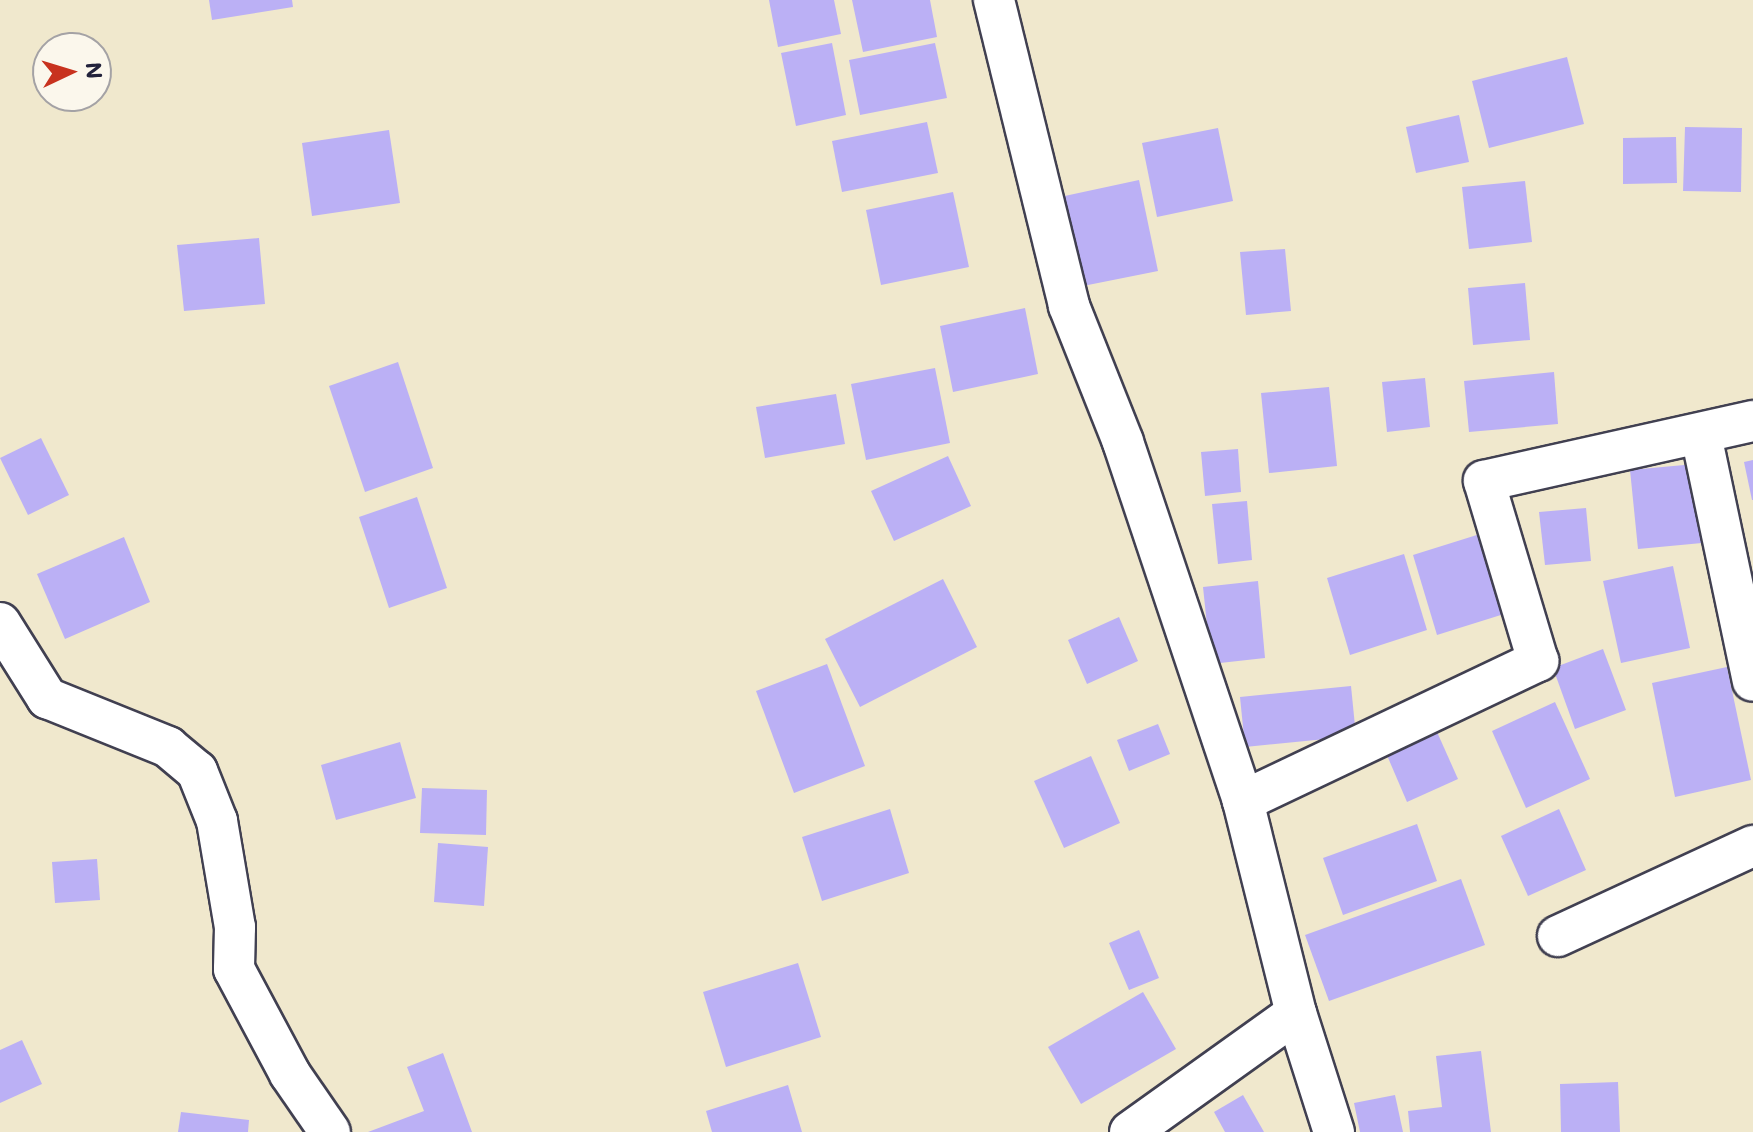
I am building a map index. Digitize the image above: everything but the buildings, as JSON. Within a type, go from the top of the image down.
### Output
[{"type":"street","points":[[994,0],[1069,306],[1123,442],[1243,801],[1296,1013],[1334,1132]]},
{"type":"street","points":[[1243,801],[1538,661],[1484,481],[1753,421]]},
{"type":"street","points":[[1701,435],[1753,681]]},
{"type":"street","points":[[0,623],[47,698],[168,747],[197,771],[217,821],[235,927],[234,969],[290,1074],[330,1132]]},
{"type":"street","points":[[1558,936],[1753,846]]},
{"type":"street","points":[[1130,1132],[1296,1013]]}]
